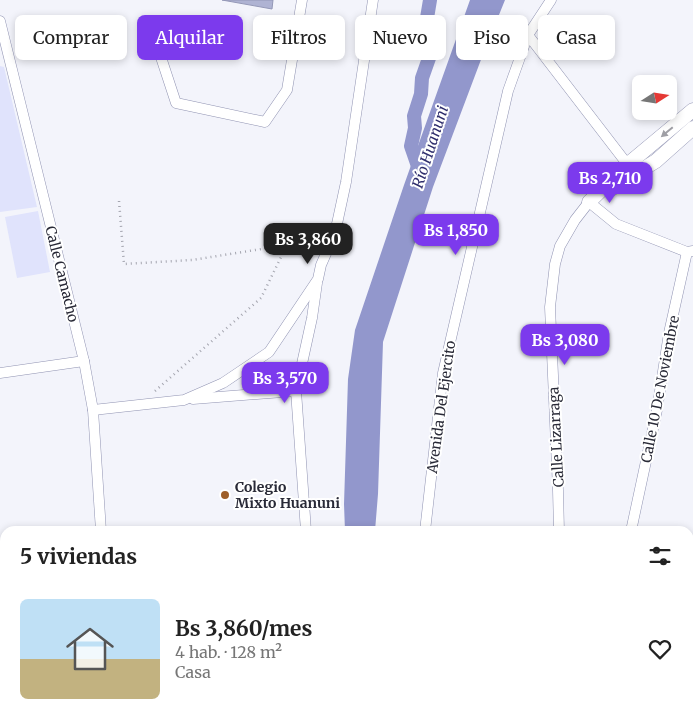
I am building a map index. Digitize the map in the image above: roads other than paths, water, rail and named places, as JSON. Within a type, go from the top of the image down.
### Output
[{"type":"street","points":[[162,60],[176,103],[265,122],[287,90],[302,0]]},
{"type":"street","points":[[306,526],[296,391],[321,265],[335,234],[346,182],[373,0]]},
{"type":"street","name":"Avenida Del Ejercito","points":[[528,35],[551,0]]},
{"type":"street","name":"Calle Camacho","points":[[0,21],[84,362],[93,410],[101,526]]},
{"type":"street","points":[[528,35],[631,169]]},
{"type":"street","name":"Avenida Del Ejercito","points":[[426,526],[445,363],[508,91],[519,60]]},
{"type":"street","points":[[690,251],[616,224],[589,202],[631,169],[693,110]]},
{"type":"street","points":[[631,169],[656,161],[693,128]]},
{"type":"street","name":"Calle Lizarraga","points":[[559,526],[550,307],[555,264],[560,246],[575,220],[589,202]]},
{"type":"street","name":"Calle 10 De Noviembre","points":[[632,526],[655,419],[669,333],[690,251]]},
{"type":"street","points":[[184,400],[223,383],[269,352],[318,280]]},
{"type":"street","points":[[0,373],[84,362]]},
{"type":"street","points":[[93,410],[296,391]]},
{"type":"water","points":[[470,0],[505,0],[499,15],[465,15]]},
{"type":"water","name":"Río Huanuni","points":[[456,39],[456,60],[481,60],[433,187],[383,342],[375,526],[345,526],[348,379],[355,330]]},
{"type":"waterway","name":"Río Huanuni","points":[[420,172],[411,146],[415,128],[414,116],[421,94],[422,78],[434,44],[427,18],[430,0]]},
{"type":"place","name":"Colegio Mixto Huanuni","points":[[225,495]]}]
